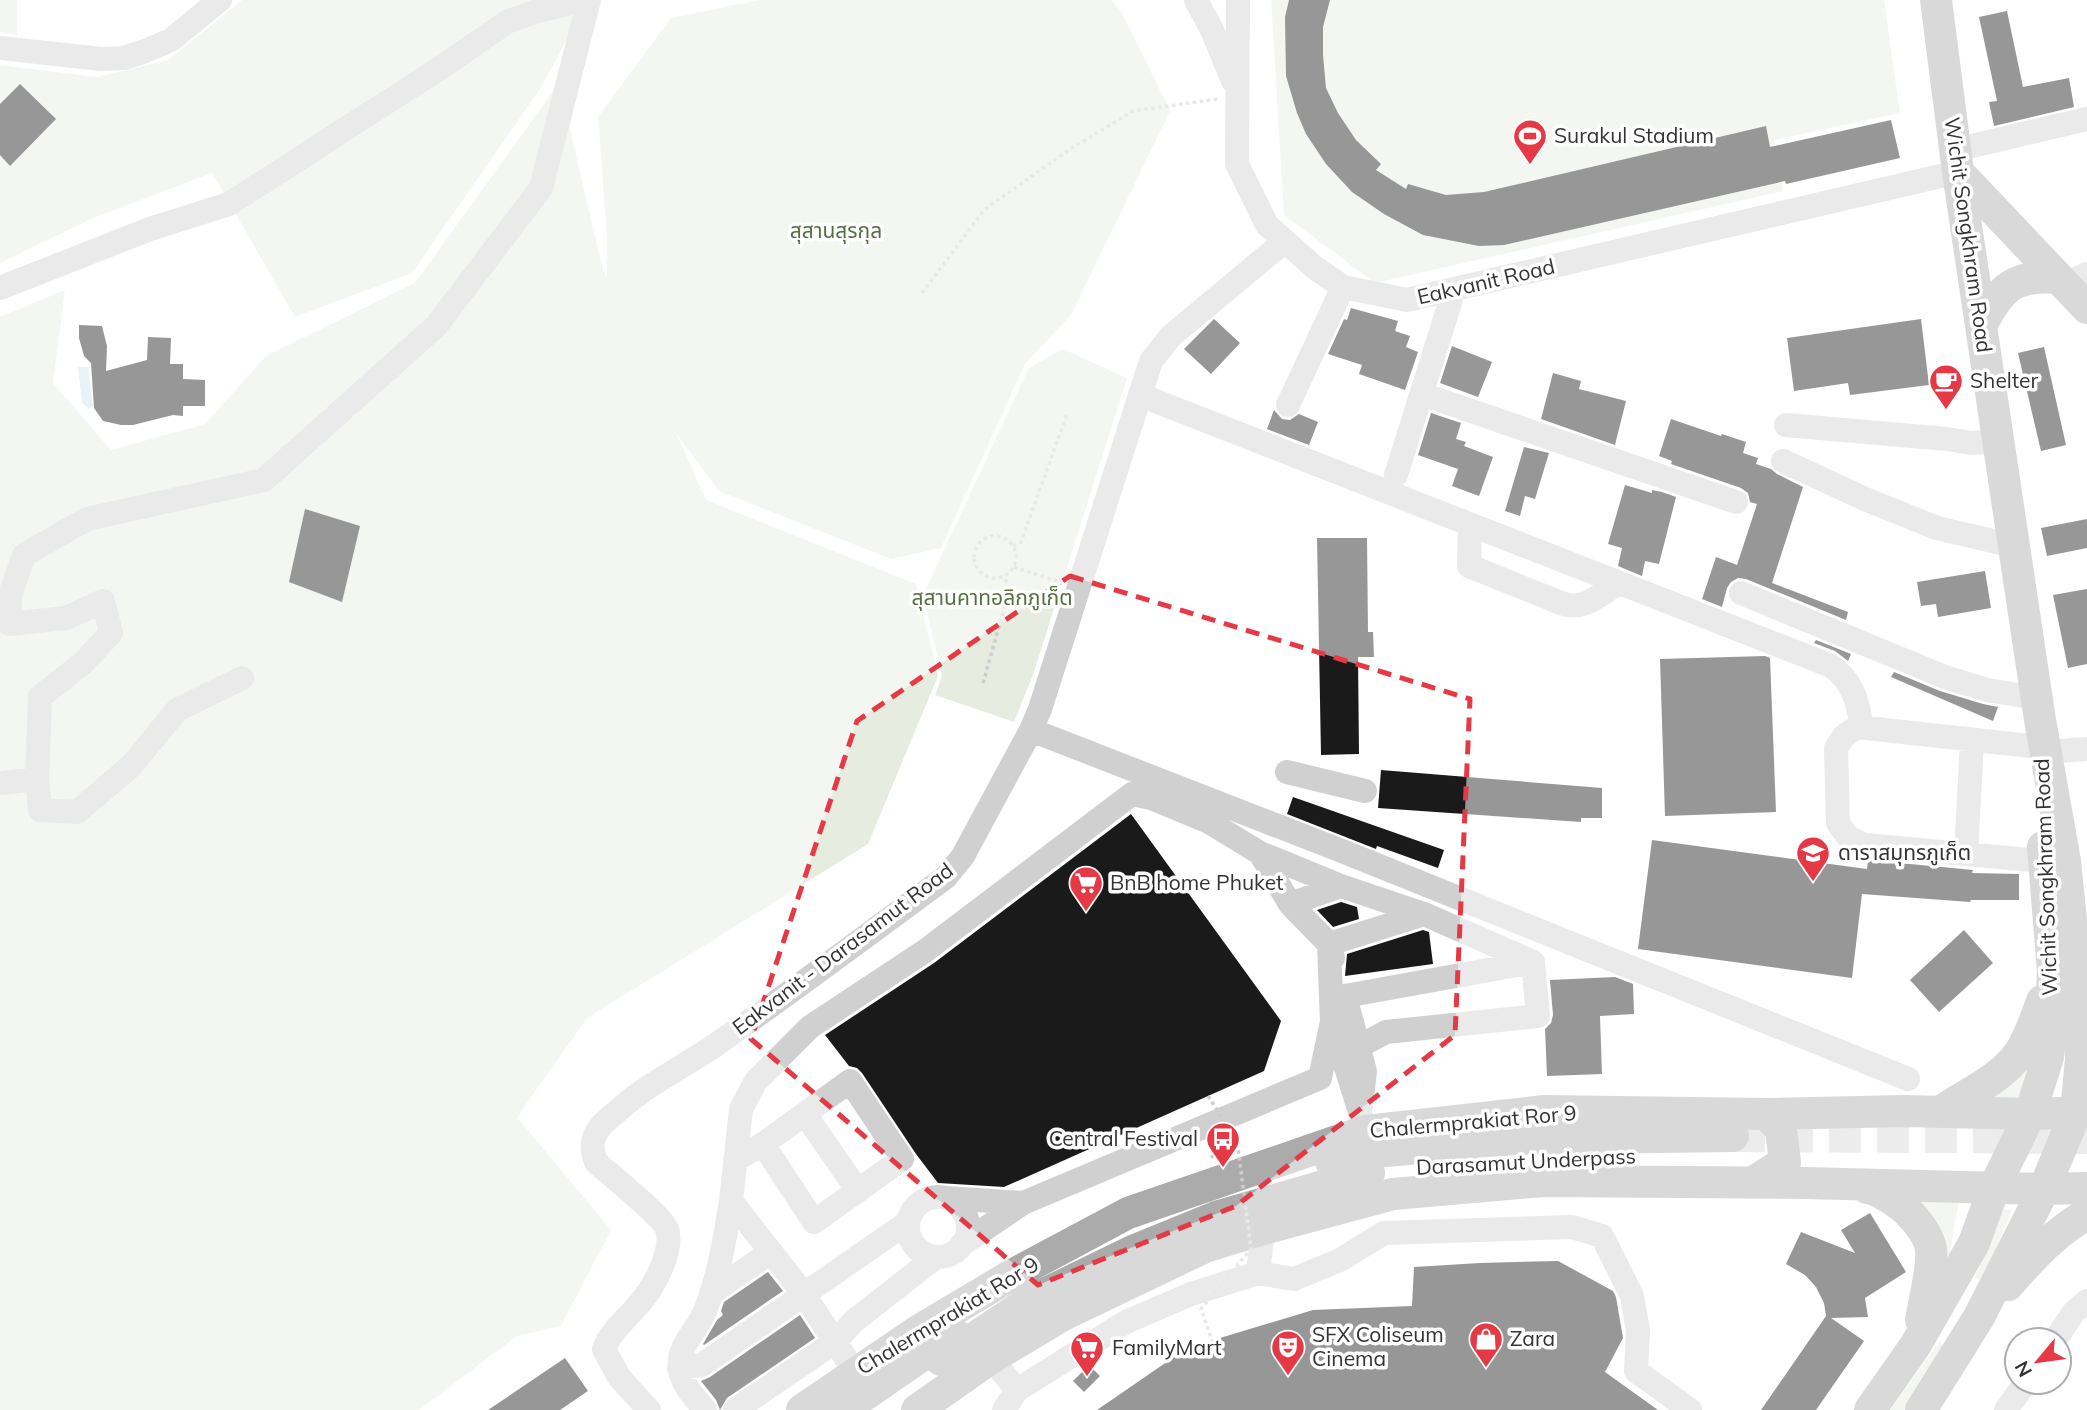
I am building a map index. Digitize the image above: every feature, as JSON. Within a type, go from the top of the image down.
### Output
[{"type":"main road","name":"Wichit Songkhram Road","points":[[1870,1410],[1915,1346],[1974,1243],[1994,1188],[2030,1114],[2072,976],[2079,910],[2065,861],[2041,729],[1956,161],[1937,0]]},
{"type":"main road","points":[[1956,161],[2070,279],[2087,308]]},
{"type":"main road","points":[[1981,326],[1994,302],[2011,285],[2033,276],[2070,279]]},
{"type":"main road","name":"Wichit Songkhram Road","points":[[1921,1410],[1976,1322],[2082,1112],[2081,1059],[2072,976],[2043,861],[2041,729]]},
{"type":"main road","points":[[1940,1112],[2001,1072],[2019,1054],[2030,1034],[2072,976]]},
{"type":"main road","name":"Chalermprakiat Ror 9","points":[[802,1410],[918,1331],[1012,1275],[1128,1213],[1364,1122],[1544,1111],[1768,1114],[2082,1112]]},
{"type":"main road","points":[[1752,1183],[1785,1162],[1781,1129],[1768,1114]]},
{"type":"main road","name":"Darasamut Underpass","points":[[843,1410],[983,1313],[1149,1222],[1256,1182],[1365,1153],[1514,1139],[1733,1145],[1446,1163],[1367,1174],[1216,1217],[1135,1250],[1030,1301],[945,1357],[874,1410]]},
{"type":"main road","points":[[917,1410],[991,1358],[1063,1315],[1205,1247],[1263,1228],[1393,1194],[1543,1181],[2087,1188]]},
{"type":"main road","points":[[1804,1183],[1876,1189],[1908,1211],[1921,1229],[1931,1249],[1927,1288],[1915,1346]]},
{"type":"main road","points":[[1938,1307],[1976,1322],[2033,1256],[2067,1225],[2087,1214]]},
{"type":"street","points":[[0,48],[89,58],[124,58],[171,40],[220,0]]},
{"type":"street","points":[[0,288],[150,229],[229,204],[507,22],[583,0]]},
{"type":"street","points":[[242,678],[177,710],[131,766],[77,812],[40,810],[37,779],[40,697],[83,663],[111,633],[103,600],[66,618],[9,624],[10,595],[24,555],[87,519],[264,480],[436,326],[541,188],[589,0]]},
{"type":"street","name":"Eakvanit Road","points":[[1196,0],[1212,30],[1237,99],[1237,164],[1267,225],[1314,267],[1343,287],[1407,300],[1956,161],[2087,119]]},
{"type":"street","points":[[1237,99],[1238,0]]},
{"type":"street","points":[[1212,30],[1217,36],[1230,40],[1238,27]]},
{"type":"street","name":"Eakvanit - Darasamut Road","points":[[649,1410],[619,1377],[604,1349],[612,1332],[650,1292],[667,1254],[667,1228],[596,1162],[592,1151],[593,1138],[601,1126],[635,1097],[714,1046],[946,877],[964,856],[1040,709],[1151,361],[1171,336],[1285,241]]},
{"type":"street","points":[[1289,405],[1343,287]]},
{"type":"street","points":[[1396,475],[1454,290]]},
{"type":"street","points":[[1422,394],[1736,502]]},
{"type":"street","points":[[1140,396],[1833,667],[1843,675],[1853,690],[1861,722],[1844,736],[1836,748],[1838,823],[1842,830],[1856,842],[1865,845],[2043,861]]},
{"type":"street","points":[[1786,425],[1971,443],[1998,441]]},
{"type":"street","points":[[1783,461],[1865,499],[1937,528],[2014,545]]},
{"type":"street","points":[[1471,526],[1469,566],[1561,603],[1570,606],[1582,605],[1618,583]]},
{"type":"street","points":[[1741,593],[1945,677],[1987,690],[2041,729],[2087,749]]},
{"type":"street","points":[[1857,727],[1972,740],[2041,729]]},
{"type":"street","points":[[1031,730],[1342,850],[1908,1079]]},
{"type":"street","points":[[1966,854],[1972,740]]},
{"type":"street","points":[[1287,772],[1364,791]]},
{"type":"street","points":[[2,783],[37,779]]},
{"type":"street","points":[[705,1410],[685,1385],[679,1368],[683,1349],[705,1314],[717,1278],[731,1200],[741,1109],[755,1081],[810,1027],[925,951],[1132,794],[1151,798],[1209,822],[1260,853],[1341,886],[1424,914],[1533,962]]},
{"type":"street","points":[[1260,853],[1290,904],[1329,944],[1365,1071],[1361,1094],[1364,1122]]},
{"type":"street","points":[[1290,904],[1341,886]]},
{"type":"street","points":[[1329,944],[1424,914]]},
{"type":"street","points":[[1329,944],[1332,1023],[1364,1122]]},
{"type":"street","points":[[1345,996],[1533,962]]},
{"type":"street","points":[[1358,1047],[1386,1031],[1538,1016],[1533,962]]},
{"type":"street","points":[[961,1245],[1023,1203],[1320,1078],[1332,1023]]},
{"type":"street","points":[[735,1160],[763,1144],[850,1082],[902,1159],[814,1222],[763,1144]]},
{"type":"street","points":[[805,1114],[858,1191]]},
{"type":"street","points":[[946,1198],[954,1202],[966,1217],[967,1237],[955,1252],[946,1256],[926,1255],[912,1242],[908,1222],[917,1205],[926,1199],[936,1197],[1023,1203]]},
{"type":"street","points":[[731,1200],[803,1293],[855,1372]]},
{"type":"street","points":[[679,1368],[702,1365],[908,1222]]},
{"type":"street","points":[[991,1358],[1010,1400],[1126,1322],[1192,1294],[1258,1273],[1294,1279],[1340,1260],[1384,1233],[1572,1227],[1602,1236],[1632,1296],[1638,1331],[1636,1371],[1690,1410]]},
{"type":"street","points":[[1258,1273],[1263,1228]]},
{"type":"street","points":[[711,1293],[771,1252]]},
{"type":"street","points":[[735,1410],[836,1341],[854,1321],[936,1257]]},
{"type":"street","points":[[2064,1326],[2074,1312],[2087,1301]]},
{"type":"path","points":[[922,293],[984,210],[1080,142],[1133,111],[1217,98],[1237,99]]},
{"type":"path","points":[[1013,546],[1021,542],[1067,414]]},
{"type":"path","points":[[995,536],[1009,540],[1013,546],[1016,553],[1014,567],[1004,578],[990,579],[975,566],[974,553],[981,541],[995,536]]},
{"type":"path","points":[[1014,567],[1078,589]]},
{"type":"path","points":[[983,683],[1010,588],[1004,578]]},
{"type":"path","points":[[1208,1096],[1237,1140],[1251,1249],[1200,1310],[1212,1340]]},
{"type":"path","points":[[1215,1164],[1211,1153],[1237,1140]]},
{"type":"highlighted area","points":[[1070,576],[1470,699],[1455,1035],[1236,1206],[1038,1285],[751,1039],[857,721]]},
{"type":"green space","points":[[0,0],[17,0],[17,35],[0,32]]},
{"type":"green space","points":[[242,0],[588,0],[542,86],[412,273],[295,317],[212,173],[91,219],[0,263],[0,65],[97,77],[168,60]]},
{"type":"green space","name":"สุสานสุรกุล","points":[[759,0],[1111,0],[1121,11],[1170,111],[1071,315],[1025,364],[941,548],[891,559],[719,491],[676,433],[706,500],[916,584],[938,676],[868,844],[587,1018],[517,1117],[611,1230],[561,1326],[517,1336],[419,1410],[0,1410],[0,317],[65,290],[53,383],[111,450],[205,424],[266,356],[415,283],[559,83],[603,270],[607,277],[607,237],[598,117],[671,18]]},
{"type":"green space","name":"Surakul Stadium","points":[[1271,0],[1884,0],[1900,113],[1774,140],[1783,191],[1375,283],[1284,215]]},
{"type":"green space","name":"สุสานคาทอลิกภูเก็ต","points":[[1063,349],[1127,378],[1033,675],[1014,722],[935,695],[942,676],[923,595],[1029,368]]},
{"type":"green space","points":[[2035,1050],[2022,1099],[1989,1100]]},
{"type":"green space","points":[[1915,1200],[1959,1201],[1948,1264]]},
{"type":"green space","points":[[2004,1209],[2012,1210],[1982,1281],[1975,1277]]},
{"type":"green space","points":[[1939,1342],[1946,1347],[1904,1410],[1890,1410]]},
{"type":"water","points":[[78,367],[88,367],[93,406],[89,409],[82,403]]},
{"type":"building","points":[[1289,0],[1330,0],[1323,27],[1326,88],[1356,140],[1381,164],[1376,170],[1406,189],[1408,184],[1446,195],[1484,192],[1766,126],[1770,147],[1891,120],[1900,158],[1786,184],[1785,181],[1504,245],[1479,246],[1423,235],[1384,214],[1352,192],[1326,164],[1306,134],[1286,76],[1285,17]]},
{"type":"building","points":[[2007,11],[2023,87],[2069,78],[2074,107],[1994,126],[1989,102],[1997,101],[1979,17]]},
{"type":"building","points":[[20,84],[56,119],[10,166],[0,155],[0,104]]},
{"type":"building","points":[[1351,308],[1398,321],[1395,331],[1410,336],[1406,347],[1418,352],[1405,390],[1359,374],[1362,365],[1328,354]]},
{"type":"building","points":[[1214,319],[1240,343],[1211,374],[1184,349]]},
{"type":"building","points":[[1921,319],[1929,385],[1850,395],[1848,383],[1794,391],[1787,338]]},
{"type":"building","points":[[79,325],[102,326],[107,346],[106,371],[147,360],[148,337],[171,338],[170,364],[183,364],[183,379],[205,380],[205,406],[183,406],[183,416],[173,415],[133,425],[103,421],[94,408],[91,363],[84,356]]},
{"type":"building","points":[[1452,346],[1492,362],[1478,397],[1440,383]]},
{"type":"building","points":[[2044,347],[2066,445],[2041,451],[2018,353]]},
{"type":"building","points":[[1553,373],[1581,381],[1579,389],[1626,401],[1615,445],[1541,419]]},
{"type":"building","points":[[1274,410],[1282,419],[1290,420],[1299,414],[1318,422],[1309,445],[1267,429]]},
{"type":"building","points":[[1431,413],[1461,423],[1456,439],[1466,442],[1464,446],[1493,457],[1479,496],[1452,486],[1458,469],[1418,455]]},
{"type":"building","points":[[1671,419],[1746,442],[1743,453],[1758,458],[1756,464],[1771,469],[1803,487],[1772,583],[1848,612],[1846,620],[1746,579],[1738,578],[1731,582],[1722,607],[1702,599],[1716,557],[1737,565],[1757,504],[1750,502],[1748,493],[1741,488],[1671,464],[1672,461],[1659,456]]},
{"type":"building","points":[[1524,447],[1549,453],[1535,499],[1525,496],[1520,516],[1505,511]]},
{"type":"building","points":[[1625,485],[1676,497],[1659,564],[1645,561],[1642,576],[1618,566],[1622,548],[1608,544]]},
{"type":"building","points":[[305,509],[360,526],[342,602],[289,582]]},
{"type":"building","points":[[2087,519],[2087,548],[2047,556],[2041,528]]},
{"type":"building","points":[[1317,538],[1367,538],[1368,632],[1373,632],[1374,657],[1358,657],[1359,754],[1321,755]]},
{"type":"building","points":[[1985,571],[1991,608],[1938,617],[1936,604],[1921,606],[1917,582]]},
{"type":"building","points":[[2087,589],[2087,664],[2068,668],[2053,595]]},
{"type":"building","points":[[1816,640],[1851,654],[1848,661],[1835,651],[1814,643]]},
{"type":"building","points":[[1770,658],[1776,812],[1665,816],[1660,659]]},
{"type":"building","points":[[1894,672],[1940,691],[1998,707],[1993,721],[1891,677]]},
{"type":"building","points":[[1381,770],[1602,788],[1602,818],[1581,818],[1581,822],[1378,808]]},
{"type":"building","points":[[1293,797],[1444,850],[1438,868],[1377,846],[1376,849],[1287,814]]},
{"type":"building","name":"BnB home Phuket","points":[[1131,814],[1281,1021],[1264,1071],[1004,1187],[938,1183],[862,1073],[849,1066],[825,1035],[934,963]]},
{"type":"building","points":[[1652,840],[1867,869],[1868,860],[1973,870],[1972,873],[2019,874],[2019,900],[1970,902],[1862,894],[1852,978],[1638,949]]},
{"type":"building","points":[[1341,902],[1357,907],[1359,919],[1333,927],[1317,910]]},
{"type":"building","points":[[1423,930],[1429,932],[1433,964],[1345,976],[1347,954]]},
{"type":"building","points":[[1964,930],[1993,963],[1939,1012],[1910,980]]},
{"type":"building","points":[[1615,977],[1633,984],[1634,1014],[1600,1016],[1602,1074],[1547,1076],[1545,1029],[1551,1023],[1553,1015],[1550,980]]},
{"type":"building","points":[[1870,1213],[1906,1272],[1865,1298],[1868,1317],[1831,1318],[1864,1341],[1816,1410],[1761,1410],[1826,1316],[1824,1303],[1816,1287],[1805,1275],[1786,1264],[1801,1232],[1855,1253],[1841,1230]]},
{"type":"building","points":[[1558,1261],[1613,1291],[1623,1338],[1605,1372],[1658,1410],[1097,1410],[1187,1348],[1313,1310],[1412,1306],[1414,1267]]},
{"type":"building","points":[[768,1272],[783,1291],[704,1345],[717,1320],[723,1315],[721,1311],[724,1302]]},
{"type":"building","points":[[800,1315],[815,1338],[727,1398],[720,1410],[716,1400],[701,1381]]},
{"type":"building","points":[[565,1358],[588,1391],[560,1410],[488,1410]]},
{"type":"building","name":"FamilyMart","points":[[1089,1365],[1100,1376],[1084,1392],[1073,1381]]},
{"type":"tunnel","points":[[1733,1136],[2087,1138]]},
{"type":"place","name":"Surakul Stadium","points":[[1530,166]]},
{"type":"place","name":"Shelter","points":[[1946,411]]},
{"type":"place","name":"ดาราสมุทรภูเก็ต","points":[[1813,883]]},
{"type":"place","name":"BnB home Phuket","points":[[1086,913]]},
{"type":"place","name":"Central Festival","points":[[1223,1169]]},
{"type":"place","name":"Zara","points":[[1486,1369]]},
{"type":"place","name":"SFX Coliseum Cinema","points":[[1288,1377]]},
{"type":"place","name":"FamilyMart","points":[[1087,1378]]}]
